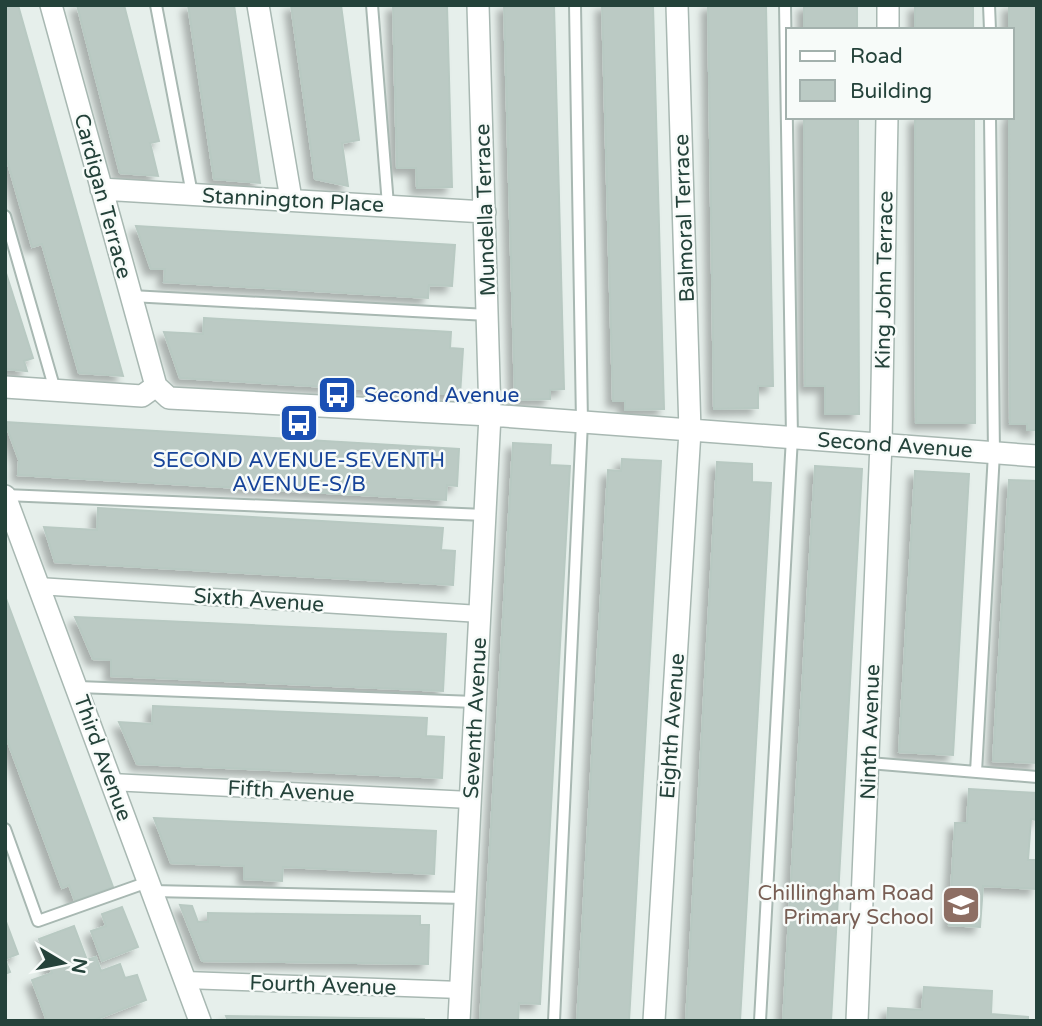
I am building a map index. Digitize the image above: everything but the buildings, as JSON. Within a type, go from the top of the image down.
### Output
[{"type":"street","name":"Cardigan Terrace","points":[[51,5],[156,386]]},
{"type":"street","points":[[258,5],[291,199]]},
{"type":"street","name":"Mundella Terrace","points":[[478,5],[491,415]]},
{"type":"street","name":"Balmoral Terrace","points":[[677,5],[690,431]]},
{"type":"street","points":[[888,5],[888,28]]},
{"type":"street","name":"King John Terrace","points":[[881,443],[887,119]]},
{"type":"street","name":"Stannington Place","points":[[101,189],[485,212]]},
{"type":"street","points":[[5,387],[142,396],[156,386]]},
{"type":"street","name":"Second Avenue","points":[[156,386],[169,398],[491,415],[1037,456]]},
{"type":"street","name":"Seventh Avenue","points":[[459,1021],[491,415]]},
{"type":"street","name":"Eighth Avenue","points":[[654,1021],[690,431]]},
{"type":"street","name":"Ninth Avenue","points":[[857,1021],[881,443]]},
{"type":"street","name":"Third Avenue","points":[[5,496],[200,1021]]},
{"type":"street","name":"Sixth Avenue","points":[[38,586],[480,614]]},
{"type":"street","name":"Fifth Avenue","points":[[111,782],[470,800]]},
{"type":"street","name":"Fourth Avenue","points":[[185,980],[460,990]]},
{"type":"lane","points":[[156,5],[192,194]]},
{"type":"lane","points":[[372,5],[388,205]]},
{"type":"lane","points":[[554,1021],[582,422],[575,5]]},
{"type":"lane","points":[[785,5],[786,67]]},
{"type":"lane","points":[[989,5],[989,28]]},
{"type":"lane","points":[[760,1021],[792,437],[787,119]]},
{"type":"lane","points":[[976,772],[994,453],[990,119]]},
{"type":"lane","points":[[5,216],[55,390]]},
{"type":"lane","points":[[131,296],[488,315]]},
{"type":"lane","points":[[5,496],[485,515]]},
{"type":"lane","points":[[78,687],[475,702]]},
{"type":"lane","points":[[869,763],[1037,777]]},
{"type":"lane","points":[[5,829],[38,921],[150,886],[465,898]]},
{"type":"place","name":"Second Avenue","points":[[337,395]]},
{"type":"place","name":"SECOND AVENUE-SEVENTH AVENUE-S/B","points":[[299,423]]},
{"type":"place","name":"Chillingham Road Primary School","points":[[961,905]]}]
